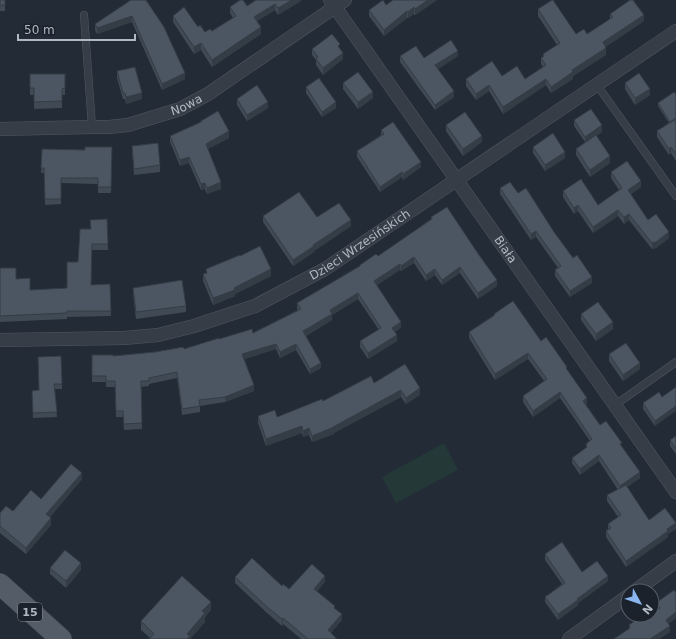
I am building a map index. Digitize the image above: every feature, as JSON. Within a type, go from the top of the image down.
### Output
[{"type":"main road","name":"15","points":[[0,584],[61,639]]},
{"type":"street","name":"Nowa","points":[[0,129],[109,128],[128,125],[180,109],[208,94],[336,2]]},
{"type":"street","name":"Biała","points":[[336,2],[456,181],[676,492]]},
{"type":"street","name":"Dzieci Wrzesińskich","points":[[0,340],[124,338],[158,335],[194,326],[255,306],[325,269],[676,31]]},
{"type":"street","points":[[646,583],[676,561]]},
{"type":"street","points":[[569,639],[620,602]]},
{"type":"lane","points":[[84,16],[92,127]]},
{"type":"lane","points":[[597,85],[676,196]]},
{"type":"lane","points":[[615,405],[676,362]]},
{"type":"shaded area","points":[[444,443],[458,470],[396,503],[382,477]]},
{"type":"building","points":[[0,0],[5,0],[5,5],[0,5]]},
{"type":"building","points":[[131,0],[146,0],[164,27],[185,73],[162,84],[132,16],[97,28],[95,24]]},
{"type":"building","points":[[240,0],[243,0],[247,6],[256,0],[292,0],[278,8],[275,4],[254,17],[261,27],[212,60],[201,43],[194,47],[173,16],[184,7],[198,27],[200,25],[205,32],[210,29],[212,31],[236,16],[230,7]]},
{"type":"building","points":[[383,0],[386,5],[393,0],[428,0],[415,9],[414,7],[408,12],[407,11],[384,30],[369,10]]},
{"type":"building","points":[[552,0],[576,34],[584,29],[587,34],[613,17],[610,14],[630,0],[633,0],[644,15],[603,42],[606,48],[572,70],[573,72],[551,87],[546,79],[503,107],[489,85],[476,94],[466,79],[492,61],[502,76],[517,66],[525,79],[546,65],[541,58],[544,56],[543,54],[560,43],[538,9]]},
{"type":"building","points":[[332,34],[340,44],[338,46],[343,53],[323,68],[316,59],[318,57],[312,49]]},
{"type":"building","points":[[451,40],[458,51],[435,65],[454,91],[435,105],[400,56],[416,46],[424,58]]},
{"type":"building","points":[[135,67],[142,93],[126,97],[125,93],[123,93],[117,71]]},
{"type":"building","points":[[358,72],[373,92],[358,102],[343,83]]},
{"type":"building","points":[[639,73],[650,89],[635,98],[625,83]]},
{"type":"building","points":[[30,74],[65,74],[65,88],[62,89],[62,101],[34,102],[34,88],[30,88]]},
{"type":"building","points":[[319,78],[336,102],[322,112],[306,87]]},
{"type":"building","points":[[257,85],[268,102],[247,115],[237,99]]},
{"type":"building","points":[[674,92],[676,94],[676,118],[670,122],[658,103]]},
{"type":"building","points":[[591,109],[602,125],[585,137],[574,120]]},
{"type":"building","points":[[218,111],[229,131],[206,144],[221,182],[207,188],[205,183],[201,184],[189,157],[180,160],[170,136],[201,122]]},
{"type":"building","points":[[465,112],[482,136],[463,149],[446,125]]},
{"type":"building","points":[[674,120],[676,123],[676,154],[671,147],[669,149],[657,131]]},
{"type":"building","points":[[393,122],[421,162],[403,174],[402,172],[380,187],[357,151],[384,134],[381,130]]},
{"type":"building","points":[[553,133],[565,152],[545,165],[533,147]]},
{"type":"building","points":[[596,135],[610,156],[590,170],[576,149]]},
{"type":"building","points":[[158,143],[160,165],[134,169],[132,146]]},
{"type":"building","points":[[85,147],[112,147],[111,187],[98,187],[98,178],[61,178],[61,199],[45,199],[44,168],[41,168],[42,149],[85,150]]},
{"type":"building","points":[[627,161],[641,181],[628,190],[648,220],[656,214],[669,232],[656,242],[652,243],[629,214],[624,217],[618,210],[593,227],[578,205],[574,208],[563,191],[581,179],[598,205],[622,188],[611,172]]},
{"type":"building","points":[[510,182],[518,193],[526,188],[554,232],[573,258],[577,255],[592,277],[570,291],[555,270],[561,266],[536,231],[531,234],[500,188]]},
{"type":"building","points":[[299,192],[317,217],[339,203],[351,220],[293,260],[263,216]]},
{"type":"building","points":[[447,207],[497,280],[478,293],[460,267],[442,280],[435,269],[426,275],[414,257],[401,266],[400,264],[374,281],[401,322],[392,328],[397,335],[368,353],[360,341],[381,328],[358,293],[330,310],[332,314],[303,331],[321,363],[310,369],[296,344],[280,352],[276,344],[242,354],[254,385],[225,397],[199,400],[200,406],[182,409],[177,372],[149,378],[149,381],[141,381],[142,423],[124,424],[123,411],[116,411],[115,381],[106,381],[106,376],[92,376],[92,355],[113,356],[155,352],[183,347],[184,349],[252,329],[253,333],[301,309],[297,303],[360,266],[376,254],[378,256]]},
{"type":"building","points":[[107,219],[108,244],[92,244],[91,285],[110,284],[111,311],[67,311],[67,313],[0,316],[0,268],[16,268],[16,279],[30,278],[30,290],[67,288],[67,262],[78,262],[80,229],[91,229],[90,220]]},
{"type":"building","points":[[260,246],[271,269],[234,288],[235,290],[213,298],[203,274],[207,273],[206,269],[240,256]]},
{"type":"building","points":[[182,280],[186,306],[136,312],[133,288]]},
{"type":"building","points":[[513,301],[541,341],[546,337],[587,398],[583,401],[600,425],[606,421],[640,472],[620,486],[599,455],[580,469],[572,458],[587,447],[586,444],[592,439],[560,392],[533,411],[523,396],[547,379],[528,353],[495,374],[469,332]]},
{"type":"building","points":[[598,302],[613,322],[596,334],[581,314]]},
{"type":"building","points":[[626,343],[640,363],[623,375],[609,354]]},
{"type":"building","points":[[61,356],[62,384],[54,384],[57,412],[33,413],[32,391],[39,390],[38,357]]},
{"type":"building","points":[[405,364],[420,388],[406,398],[401,390],[334,427],[312,436],[309,428],[303,431],[302,426],[266,439],[258,416],[275,410],[277,417],[322,399],[323,401],[371,376],[374,383]]},
{"type":"building","points":[[676,387],[676,406],[655,421],[643,403],[659,392],[662,397]]},
{"type":"building","points":[[676,436],[676,449],[670,440]]},
{"type":"building","points":[[71,464],[82,473],[46,514],[51,518],[26,548],[0,526],[0,513],[6,506],[13,511],[31,490],[41,499]]},
{"type":"building","points":[[626,485],[649,520],[665,508],[676,523],[667,529],[668,531],[626,561],[606,531],[611,528],[608,524],[621,515],[607,495]]},
{"type":"building","points":[[562,542],[582,572],[597,561],[608,576],[558,614],[545,597],[565,583],[545,554]]},
{"type":"building","points":[[65,550],[81,563],[66,581],[50,568]]},
{"type":"building","points":[[252,558],[282,586],[283,584],[289,589],[312,564],[325,576],[314,589],[335,606],[334,608],[342,614],[328,630],[337,639],[308,639],[266,606],[235,577]]},
{"type":"building","points":[[182,576],[211,602],[202,611],[205,613],[187,634],[190,636],[187,639],[149,639],[154,634],[141,621]]},
{"type":"building","points":[[674,590],[676,593],[676,612],[666,620],[670,626],[650,639],[614,639],[630,628],[629,625],[632,623],[660,623],[660,600]]}]
